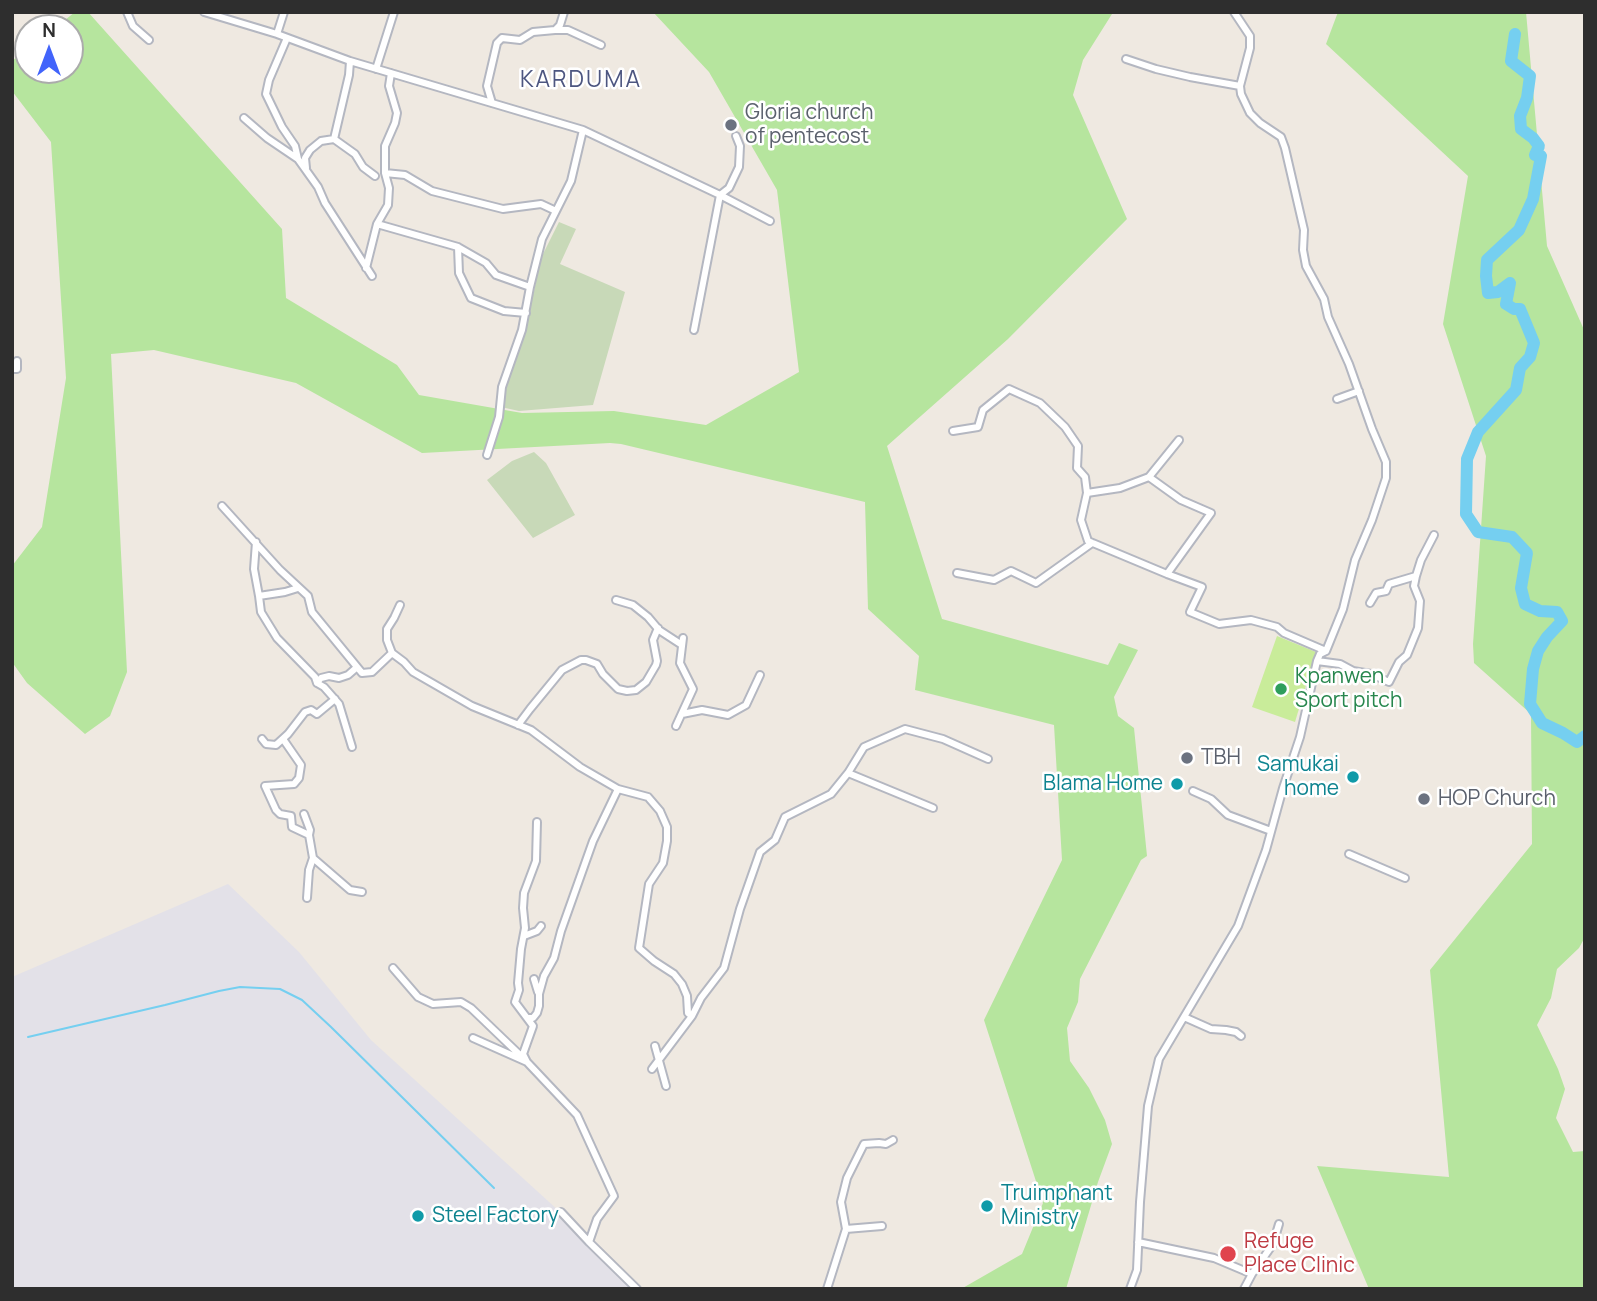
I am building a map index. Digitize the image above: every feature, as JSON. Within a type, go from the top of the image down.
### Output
[{"type":"street","points":[[127,12],[133,26],[149,40]]},
{"type":"street","points":[[277,34],[284,12]]},
{"type":"street","points":[[376,69],[394,12]]},
{"type":"street","points":[[555,30],[565,12]]},
{"type":"street","points":[[1130,1289],[1137,1270],[1148,1107],[1159,1059],[1238,926],[1266,850],[1300,737],[1317,661],[1326,651],[1343,609],[1355,560],[1386,478],[1386,462],[1349,364],[1328,317],[1324,299],[1306,267],[1304,230],[1281,137],[1259,123],[1250,113],[1240,86],[1251,36],[1234,12]]},
{"type":"street","points":[[206,13],[277,34],[350,61],[583,130],[770,221]]},
{"type":"street","points":[[492,103],[487,86],[497,43],[502,38],[520,40],[533,32],[568,30],[601,45]]},
{"type":"street","points":[[287,38],[266,94],[295,146],[298,159]]},
{"type":"street","points":[[1126,59],[1156,69],[1240,86]]},
{"type":"street","points":[[334,139],[350,61]]},
{"type":"street","points":[[366,268],[377,225],[388,205],[385,146],[397,113],[388,86],[391,73]]},
{"type":"street","points":[[244,118],[298,159],[372,276]]},
{"type":"street","points":[[487,455],[499,417],[502,387],[522,330],[542,239],[571,181],[583,130]]},
{"type":"street","points":[[694,330],[720,195],[729,188],[739,167],[740,146],[736,136]]},
{"type":"street","points":[[306,169],[305,158],[310,150],[321,141],[334,139],[355,154],[363,167],[374,176]]},
{"type":"street","points":[[385,173],[405,175],[432,191],[503,209],[541,204],[556,211]]},
{"type":"street","points":[[377,225],[458,247],[486,263],[496,275],[530,287]]},
{"type":"street","points":[[458,247],[459,273],[471,298],[504,312],[526,313]]},
{"type":"street","points":[[12,369],[16,369],[16,361]]},
{"type":"street","points":[[953,430],[978,427],[983,410],[1009,389],[1040,403],[1065,428],[1078,446],[1077,468],[1085,477],[1087,493],[1081,520],[1088,541],[1202,587],[1190,612],[1219,624],[1251,620],[1277,627],[1284,633],[1326,651]]},
{"type":"street","points":[[1337,399],[1359,391]]},
{"type":"street","points":[[1087,493],[1120,488],[1149,477],[1179,440]]},
{"type":"street","points":[[1149,477],[1181,500],[1211,513],[1167,574]]},
{"type":"street","points":[[222,506],[307,596],[312,612],[356,668],[362,673],[372,672],[392,653]]},
{"type":"street","points":[[1317,661],[1340,664],[1353,671],[1371,674],[1390,682],[1399,662],[1407,656],[1418,628],[1420,601],[1414,586],[1421,560],[1434,535]]},
{"type":"street","points":[[256,542],[254,569],[261,612],[277,638],[339,704],[352,747]]},
{"type":"street","points":[[957,573],[994,580],[1011,571],[1036,583],[1092,543]]},
{"type":"street","points":[[1370,603],[1376,593],[1386,591],[1389,584],[1416,576]]},
{"type":"street","points":[[258,596],[298,588]]},
{"type":"street","points":[[616,600],[633,605],[658,628],[683,641],[680,663],[693,689],[676,726]]},
{"type":"street","points":[[400,605],[387,629],[387,640],[392,653],[413,672],[472,706],[531,730],[580,767],[618,789],[648,797],[660,811],[667,827],[667,841],[663,863],[649,884],[639,948],[674,974],[682,984],[687,996],[688,1013],[692,1016]]},
{"type":"street","points":[[518,725],[562,670],[581,660],[597,664],[618,689],[636,690],[646,682],[656,665],[653,640],[658,628]]},
{"type":"street","points":[[317,682],[329,676],[338,678],[348,675],[356,668]]},
{"type":"street","points":[[682,714],[702,710],[728,715],[746,705],[760,675]]},
{"type":"street","points":[[262,739],[266,744],[276,745],[304,712],[311,710],[317,714],[335,699]]},
{"type":"street","points":[[652,1069],[724,968],[740,909],[760,852],[775,840],[785,817],[831,794],[848,774],[864,747],[905,729],[943,739],[988,759]]},
{"type":"street","points":[[283,739],[301,765],[299,778],[294,784],[265,786],[276,810],[280,814],[291,816],[292,827],[309,835]]},
{"type":"street","points":[[848,774],[933,808]]},
{"type":"street","points":[[528,1018],[533,1018],[537,1013],[544,976],[554,958],[593,841],[618,789]]},
{"type":"street","points":[[1193,791],[1211,799],[1228,815],[1271,831]]},
{"type":"street","points":[[304,814],[310,830],[313,858],[309,870],[307,898]]},
{"type":"street","points":[[527,1062],[523,1054],[533,1026],[515,1002],[519,990],[517,983],[525,928],[524,893],[536,861],[537,822]]},
{"type":"street","points":[[1349,854],[1405,878]]},
{"type":"street","points":[[313,858],[350,890],[362,892]]},
{"type":"street","points":[[524,936],[537,932],[541,926]]},
{"type":"street","points":[[393,968],[418,998],[433,1004],[461,1002],[471,1008],[577,1115],[614,1196],[597,1219],[589,1242]]},
{"type":"street","points":[[534,979],[539,994]]},
{"type":"street","points":[[1184,1017],[1211,1029],[1236,1032],[1241,1036]]},
{"type":"street","points":[[473,1038],[527,1062]]},
{"type":"street","points":[[655,1046],[666,1086]]},
{"type":"street","points":[[827,1289],[846,1229],[841,1202],[847,1178],[864,1144],[886,1144],[892,1140]]},
{"type":"street","points":[[561,1212],[636,1289]]},
{"type":"street","points":[[1244,1289],[1276,1239],[1279,1224]]},
{"type":"street","points":[[846,1229],[882,1226]]},
{"type":"street","points":[[1138,1242],[1214,1258],[1252,1274]]},
{"type":"shaded area","points":[[228,884],[299,952],[371,1040],[625,1271],[639,1289],[12,1289],[12,977]]},
{"type":"green space","points":[[88,12],[282,229],[286,298],[397,365],[419,395],[522,413],[614,411],[706,425],[799,372],[777,190],[709,72],[653,12],[1115,12],[1083,60],[1073,95],[1127,219],[1008,339],[887,446],[942,619],[1108,665],[1119,643],[1138,650],[1114,697],[1118,716],[1134,728],[1147,856],[1141,860],[1080,979],[1078,1002],[1067,1028],[1070,1061],[1089,1088],[1105,1120],[1112,1144],[1066,1289],[961,1289],[1022,1254],[1043,1203],[984,1020],[1062,860],[1054,725],[915,690],[919,656],[868,609],[865,502],[621,444],[422,453],[296,383],[154,350],[111,354],[127,672],[110,716],[85,734],[27,683],[12,662],[12,566],[42,527],[66,378],[51,142],[12,91],[12,61],[14,60],[14,84],[84,84],[84,14],[72,14]]},
{"type":"green space","points":[[1338,12],[1526,12],[1547,246],[1585,332],[1585,937],[1579,948],[1557,969],[1551,998],[1537,1025],[1565,1089],[1556,1118],[1573,1152],[1585,1151],[1585,1289],[1369,1289],[1317,1166],[1449,1177],[1430,970],[1532,844],[1531,714],[1474,663],[1486,456],[1443,324],[1468,176],[1326,44]]},
{"type":"green space","points":[[559,222],[576,229],[560,264],[625,292],[593,405],[519,411],[501,407],[534,291],[540,260]]},
{"type":"green space","points":[[534,452],[546,463],[575,515],[533,538],[487,480],[512,461]]},
{"type":"green space","name":"Kpanwen Sport pitch","points":[[1277,636],[1316,652],[1295,722],[1252,707]]},
{"type":"waterway","points":[[1515,34],[1511,61],[1530,76],[1527,98],[1520,116],[1521,129],[1539,146],[1535,155],[1541,156],[1533,199],[1519,230],[1487,260],[1486,276],[1488,293],[1498,292],[1510,283],[1506,304],[1520,309],[1534,343],[1530,357],[1520,368],[1516,390],[1478,432],[1467,459],[1466,514],[1478,532],[1512,537],[1527,553],[1521,588],[1525,604],[1540,611],[1557,612],[1562,621],[1538,651],[1533,669],[1530,704],[1542,723],[1577,742],[1585,736]]},
{"type":"waterway","points":[[28,1037],[219,991],[240,987],[280,989],[302,1000],[494,1188]]},
{"type":"place","name":"Gloria church of pentecost","points":[[731,125]]},
{"type":"place","name":"Kpanwen Sport pitch","points":[[1281,689]]},
{"type":"place","name":"TBH","points":[[1187,758]]},
{"type":"place","name":"Samukai home","points":[[1353,777]]},
{"type":"place","name":"Blama Home","points":[[1177,784]]},
{"type":"place","name":"HOP Church","points":[[1424,799]]},
{"type":"place","name":"Truimphant Ministry","points":[[987,1206]]},
{"type":"place","name":"Steel Factory","points":[[418,1216]]},
{"type":"place","name":"Refuge Place Clinic","points":[[1228,1254]]},
{"type":"district","name":"KARDUMA","points":[[581,81]]}]
